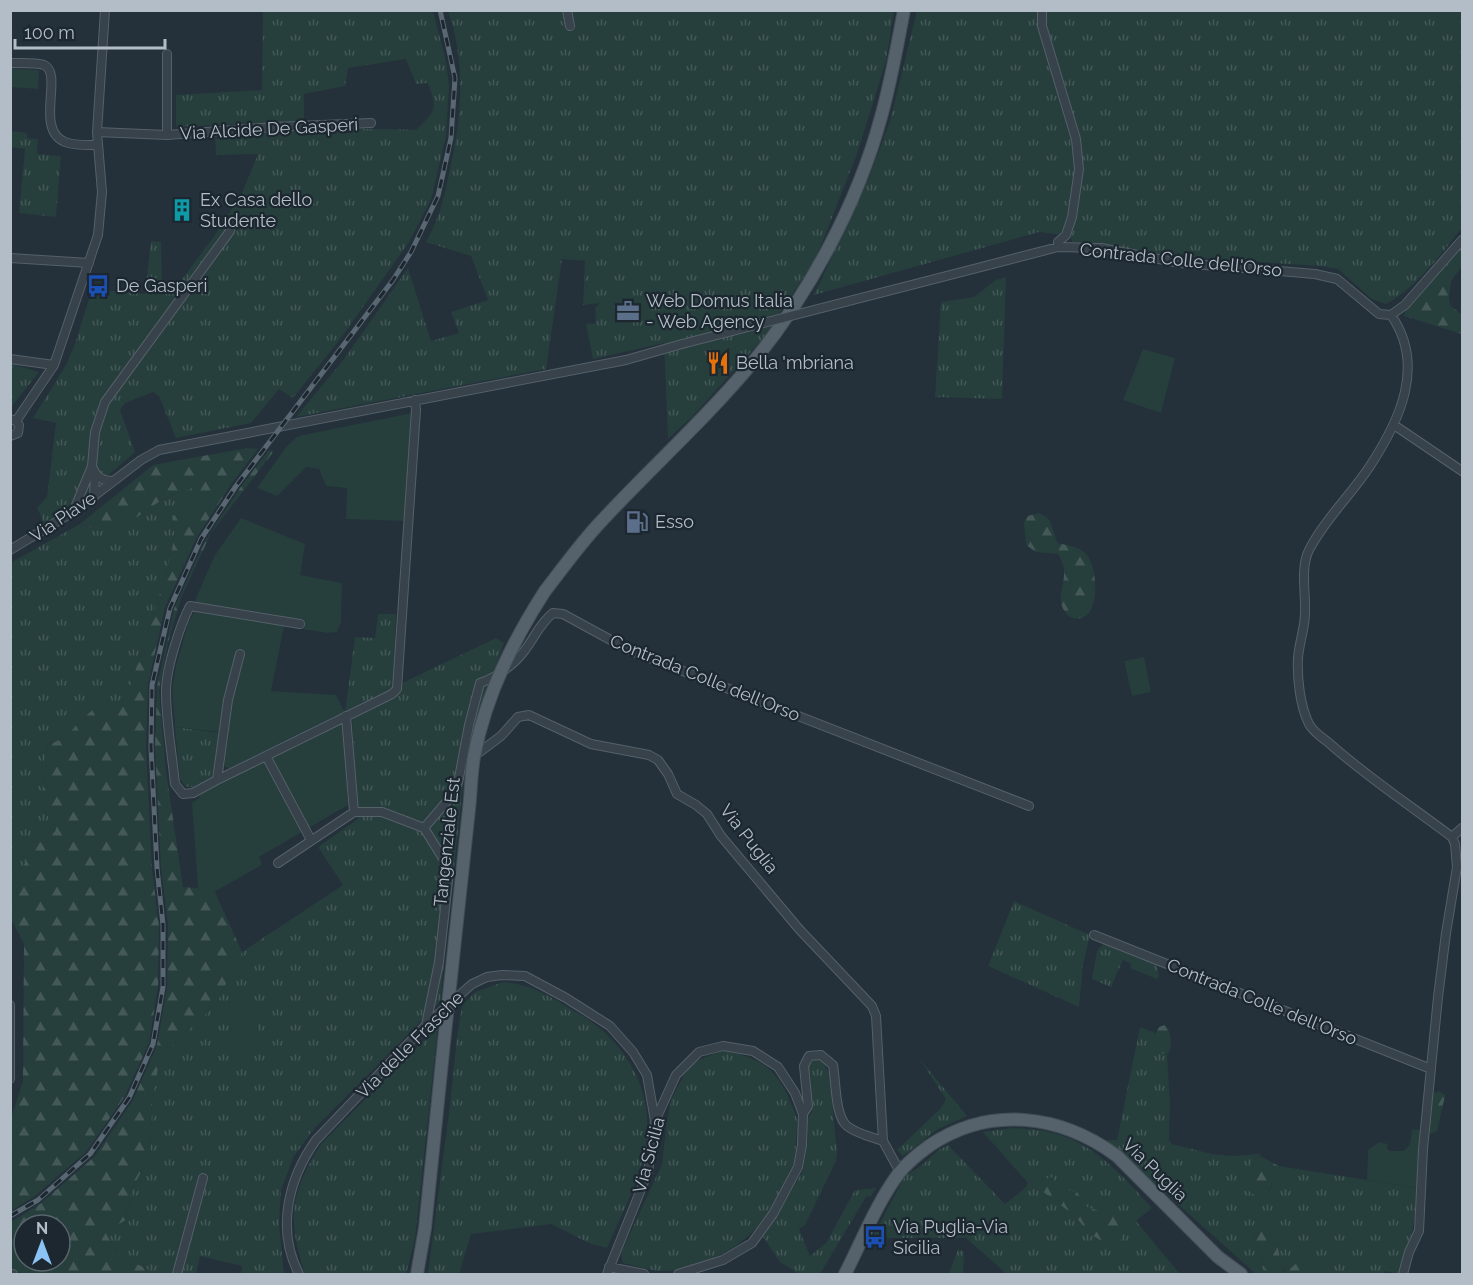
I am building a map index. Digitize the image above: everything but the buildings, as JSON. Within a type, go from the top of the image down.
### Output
[{"type":"main road","name":"Tangenziale Est","points":[[417,1275],[426,1228],[474,758],[495,685],[522,627],[545,591],[597,526],[654,469],[753,362],[798,303],[815,274],[865,167],[881,118],[904,10]]},
{"type":"main road","name":"Via Puglia","points":[[845,1275],[860,1242],[900,1172],[913,1159],[941,1139],[966,1128],[1008,1119],[1034,1120],[1061,1126],[1082,1134],[1117,1156],[1218,1257],[1241,1275]]},
{"type":"main road","name":"Via Puglia","points":[[836,1275],[860,1242]]},
{"type":"street","points":[[11,437],[19,430],[13,420],[54,365],[98,235],[102,192],[97,132],[105,10]]},
{"type":"street","points":[[567,10],[570,26]]},
{"type":"street","name":"Contrada Colle dell'Orso","points":[[1042,10],[1042,26],[1076,139],[1079,169],[1072,217],[1066,235],[1058,242],[1058,247]]},
{"type":"street","name":"Via Alcide De Gasperi","points":[[167,54],[167,135]]},
{"type":"street","points":[[10,63],[43,65],[49,70],[51,77],[50,124],[55,133],[63,141],[79,145],[98,145]]},
{"type":"street","name":"Via Alcide De Gasperi","points":[[97,132],[167,135],[371,123]]},
{"type":"street","points":[[94,497],[95,432],[105,402],[230,231]]},
{"type":"street","points":[[1403,1275],[1409,1252],[1419,1231],[1423,1149],[1431,1069],[1446,933],[1457,867],[1455,844],[1452,837],[1345,758],[1310,726],[1302,703],[1298,659],[1305,615],[1304,577],[1307,553],[1323,525],[1369,466],[1394,425],[1403,400],[1409,375],[1407,350],[1401,329],[1391,315],[1405,305],[1462,240]]},
{"type":"street","name":"Contrada Colle dell'Orso","points":[[682,344],[1058,247],[1101,248],[1180,263],[1316,274],[1337,279],[1380,314],[1391,315]]},
{"type":"street","points":[[10,258],[89,263]]},
{"type":"street","name":"Via Piave","points":[[10,550],[73,512],[141,460],[159,450],[626,360],[682,344]]},
{"type":"street","points":[[10,359],[54,365]]},
{"type":"street","points":[[300,624],[190,606],[173,652],[166,689],[175,784],[183,794],[194,793],[392,694],[397,689],[415,400]]},
{"type":"street","points":[[1394,425],[1462,471]]},
{"type":"street","points":[[73,512],[93,470]]},
{"type":"street","points":[[93,470],[107,481],[114,481]]},
{"type":"street","points":[[87,480],[87,486],[94,497]]},
{"type":"street","name":"Contrada Colle dell'Orso","points":[[424,828],[448,800],[458,783],[480,683],[492,679],[513,663],[526,649],[544,620],[553,613],[563,614],[629,650],[1029,806]]},
{"type":"street","points":[[218,780],[228,700],[240,654]]},
{"type":"street","name":"Via Puglia","points":[[462,765],[501,736],[518,717],[529,715],[591,744],[650,755],[658,760],[668,774],[677,794],[707,814],[721,836],[799,929],[872,1006],[876,1016],[883,1142],[900,1172]]},
{"type":"street","points":[[346,716],[354,812]]},
{"type":"street","points":[[266,756],[311,840]]},
{"type":"street","points":[[278,863],[354,812],[382,812],[424,828],[449,872],[439,962],[426,1025]]},
{"type":"street","points":[[1452,837],[1462,828]]},
{"type":"street","name":"Contrada Colle dell'Orso","points":[[1094,935],[1431,1069]]},
{"type":"street","name":"Via delle Frasche","points":[[299,1275],[289,1245],[286,1222],[288,1200],[303,1158],[316,1140],[426,1025],[472,984],[487,977],[525,976],[566,998],[610,1026],[633,1052],[647,1075],[656,1122]]},
{"type":"street","points":[[10,1005],[10,1079]]},
{"type":"street","name":"Via Sicilia","points":[[644,1275],[608,1271],[648,1172],[656,1122],[676,1075],[699,1052],[723,1046],[753,1051],[778,1067],[795,1093],[803,1114],[802,1145],[798,1167],[773,1214],[752,1243],[723,1260],[678,1275]]},
{"type":"street","points":[[803,1114],[808,1106],[804,1066],[809,1056],[821,1055],[833,1065],[840,1118],[857,1132],[883,1142]]},
{"type":"street","points":[[177,1275],[203,1178]]},
{"type":"green space","points":[[263,11],[433,11],[446,61],[449,86],[446,136],[431,200],[409,242],[341,338],[293,398],[279,389],[251,423],[176,438],[159,396],[153,392],[125,403],[120,410],[135,452],[60,517],[45,525],[37,508],[47,497],[56,423],[33,418],[66,365],[92,289],[145,294],[151,241],[161,242],[162,282],[180,282],[215,235],[242,193],[258,154],[216,155],[215,139],[316,130],[416,130],[433,109],[434,104],[428,83],[416,84],[406,59],[348,68],[345,86],[304,94],[304,121],[176,127],[176,95],[262,90]]},
{"type":"green space","points":[[448,11],[894,11],[886,61],[857,154],[816,258],[764,337],[692,417],[668,439],[664,343],[593,359],[586,324],[596,323],[595,308],[600,303],[583,305],[585,261],[562,259],[546,369],[296,417],[344,359],[408,268],[431,341],[459,333],[451,312],[488,300],[471,256],[426,242],[435,225],[444,197],[459,109],[458,50]]},
{"type":"green space","points":[[917,11],[1462,11],[1462,228],[1418,280],[1386,304],[1372,299],[1338,269],[1173,256],[1115,246],[1072,242],[1070,236],[1039,232],[814,295],[869,178],[890,121]]},
{"type":"green space","points":[[11,68],[39,70],[38,89],[11,87]]},
{"type":"green space","points":[[11,131],[27,133],[27,138],[38,139],[37,154],[61,156],[56,217],[19,213],[25,149],[11,147]]},
{"type":"green space","points":[[1462,243],[1462,266],[1451,281],[1449,297],[1450,305],[1462,315],[1462,334],[1404,316],[1406,308]]},
{"type":"green space","points":[[1006,277],[1002,399],[935,397],[941,302],[974,297],[996,280]]},
{"type":"green space","points":[[1143,349],[1175,358],[1161,413],[1123,400]]},
{"type":"green space","points":[[10,364],[39,372],[11,407]]},
{"type":"green space","points":[[412,413],[404,521],[346,519],[347,488],[326,486],[319,469],[306,467],[277,496],[257,488],[286,447],[298,436]]},
{"type":"green space","points":[[247,448],[258,449],[232,483],[197,537],[165,607],[148,685],[146,747],[152,868],[159,926],[158,987],[149,1043],[125,1096],[87,1151],[35,1196],[11,1211],[11,1118],[23,1081],[24,944],[11,919],[11,877],[17,876],[28,858],[31,841],[45,843],[56,830],[41,804],[48,745],[64,738],[95,707],[120,707],[130,687],[168,568],[175,534],[172,516],[197,506],[197,486],[163,499],[130,522],[99,531],[80,524],[153,465]]},
{"type":"green space","points":[[269,450],[274,451],[211,533],[181,598],[168,643],[159,691],[166,771],[183,887],[198,888],[209,894],[215,892],[242,952],[216,1004],[160,1057],[152,1102],[150,1155],[131,1191],[126,1220],[105,1232],[119,1256],[148,1269],[149,1274],[25,1274],[22,1273],[72,1273],[72,1213],[26,1213],[40,1204],[94,1157],[133,1100],[157,1045],[167,987],[168,925],[161,867],[155,747],[157,686],[174,609],[205,541],[240,488]]},
{"type":"green space","points":[[197,486],[197,506],[172,516],[175,534],[168,568],[130,687],[120,707],[95,707],[64,738],[48,745],[41,804],[56,830],[45,843],[31,841],[28,858],[17,876],[11,877],[10,563],[80,524],[99,531],[130,522],[163,499]]},
{"type":"green space","points":[[1038,513],[1050,521],[1058,543],[1081,550],[1089,558],[1094,576],[1094,598],[1092,607],[1081,618],[1070,617],[1062,605],[1064,571],[1058,554],[1036,552],[1026,545],[1024,523],[1028,516]]},
{"type":"green space","points":[[241,518],[305,544],[300,575],[342,583],[341,622],[337,632],[328,633],[284,626],[271,691],[336,695],[345,713],[232,769],[225,767],[224,764],[229,733],[175,727],[172,688],[188,624],[195,610],[196,598],[215,555]]},
{"type":"green space","points":[[378,614],[396,614],[394,685],[390,691],[345,713],[355,637],[375,638]]},
{"type":"green space","points":[[496,638],[504,643],[478,715],[463,783],[440,1002],[313,1130],[294,1156],[281,1190],[279,1224],[284,1274],[241,1274],[242,1266],[200,1256],[196,1274],[149,1274],[148,1269],[119,1256],[105,1232],[126,1220],[131,1191],[150,1155],[152,1102],[160,1057],[216,1004],[242,952],[343,885],[318,847],[358,819],[352,717],[401,693],[402,683]]},
{"type":"green space","points":[[1144,657],[1151,692],[1132,696],[1124,661]]},
{"type":"green space","points":[[344,721],[348,805],[259,857],[262,864],[260,866],[209,895],[198,888],[192,803],[199,798],[201,793]]},
{"type":"green space","points":[[175,727],[221,733],[216,774],[210,780],[189,787],[185,786],[180,779]]},
{"type":"green space","points":[[1014,901],[1090,935],[1083,965],[1079,1007],[988,966]]},
{"type":"green space","points":[[1106,941],[1154,960],[1159,977],[1157,979],[1130,968],[1131,964],[1123,960],[1111,987],[1092,979],[1097,951]]},
{"type":"green space","points":[[503,982],[533,989],[578,1013],[596,1025],[625,1055],[635,1073],[647,1112],[647,1132],[641,1166],[633,1190],[607,1248],[591,1244],[551,1224],[471,1234],[459,1274],[428,1274],[462,1006],[475,992]]},
{"type":"green space","points":[[256,1001],[259,1049],[231,1051],[229,1003]]},
{"type":"green space","points":[[1165,1025],[1171,1042],[1169,1053],[1164,1054],[1159,1052],[1156,1036],[1159,1027]]},
{"type":"green space","points":[[438,1026],[415,1239],[406,1274],[305,1274],[299,1255],[294,1222],[298,1192],[311,1161],[321,1144]]},
{"type":"green space","points":[[1140,1027],[1155,1033],[1159,1052],[1167,1054],[1170,1103],[1169,1140],[1172,1144],[1212,1154],[1233,1156],[1260,1154],[1254,1159],[1269,1191],[1276,1177],[1282,1172],[1279,1166],[1417,1188],[1413,1229],[1399,1274],[1386,1271],[1381,1274],[1318,1274],[1306,1262],[1298,1262],[1286,1272],[1282,1267],[1277,1242],[1266,1227],[1261,1228],[1254,1236],[1267,1274],[1256,1274],[1106,1140],[1117,1140]]},
{"type":"green space","points":[[722,1051],[743,1055],[761,1063],[775,1076],[787,1094],[797,1125],[793,1166],[784,1189],[771,1211],[755,1229],[736,1245],[715,1258],[692,1267],[668,1271],[651,1270],[623,1263],[621,1253],[662,1164],[671,1100],[688,1067]]},
{"type":"green space","points":[[919,1058],[967,1116],[938,1129],[903,1156],[897,1150],[941,1108],[946,1099]]},
{"type":"green space","points":[[822,1060],[829,1073],[837,1152],[836,1161],[805,1225],[799,1229],[810,1256],[826,1243],[855,1190],[876,1188],[871,1196],[866,1197],[820,1274],[799,1274],[780,1262],[763,1237],[803,1171],[808,1140],[807,1120],[812,1112],[813,1104],[808,1071],[809,1063]]},
{"type":"green space","points":[[1439,1091],[1445,1095],[1437,1131],[1431,1134],[1428,1133],[1433,1093]]},
{"type":"green space","points":[[1012,1128],[1040,1130],[1065,1137],[1080,1143],[1106,1161],[1152,1208],[1136,1221],[1180,1274],[1007,1274],[966,1238],[872,1238],[905,1176],[948,1145],[1005,1204],[1028,1183],[983,1132]]},
{"type":"green space","points":[[1412,1129],[1420,1130],[1417,1188],[1367,1180],[1368,1150],[1379,1142],[1388,1144],[1387,1148],[1390,1151],[1404,1151],[1410,1144]]},
{"type":"green space","points":[[1260,1156],[1279,1166],[1282,1172],[1263,1197],[1249,1191],[1245,1179],[1249,1166]]},
{"type":"green space","points":[[1053,1177],[1058,1188],[1077,1192],[1087,1207],[1117,1217],[1124,1223],[1124,1232],[1120,1241],[1109,1245],[1090,1234],[1075,1216],[1042,1191],[1041,1183]]},
{"type":"green space","points":[[12,1221],[12,1270],[11,1270]]},
{"type":"green space","points":[[1261,1228],[1271,1229],[1275,1235],[1283,1271],[1286,1272],[1298,1262],[1306,1262],[1318,1274],[1267,1274],[1263,1257],[1254,1242]]},
{"type":"green space","points":[[958,1249],[964,1252],[963,1274],[949,1274]]},
{"type":"railway","points":[[10,1216],[38,1200],[90,1154],[129,1098],[153,1044],[163,987],[163,925],[157,868],[151,747],[152,685],[170,608],[201,539],[236,486],[393,280],[411,252],[438,196],[451,138],[455,78],[440,10]]},
{"type":"place","name":"Ex Casa dello Studente","points":[[182,210]]},
{"type":"place","name":"De Gasperi","points":[[98,286]]},
{"type":"place","name":"Web Domus Italia - Web Agency","points":[[628,311]]},
{"type":"place","name":"Bella 'mbriana","points":[[718,363]]},
{"type":"place","name":"Esso","points":[[637,522]]},
{"type":"place","name":"Via Puglia-Via Sicilia","points":[[875,1237]]}]
